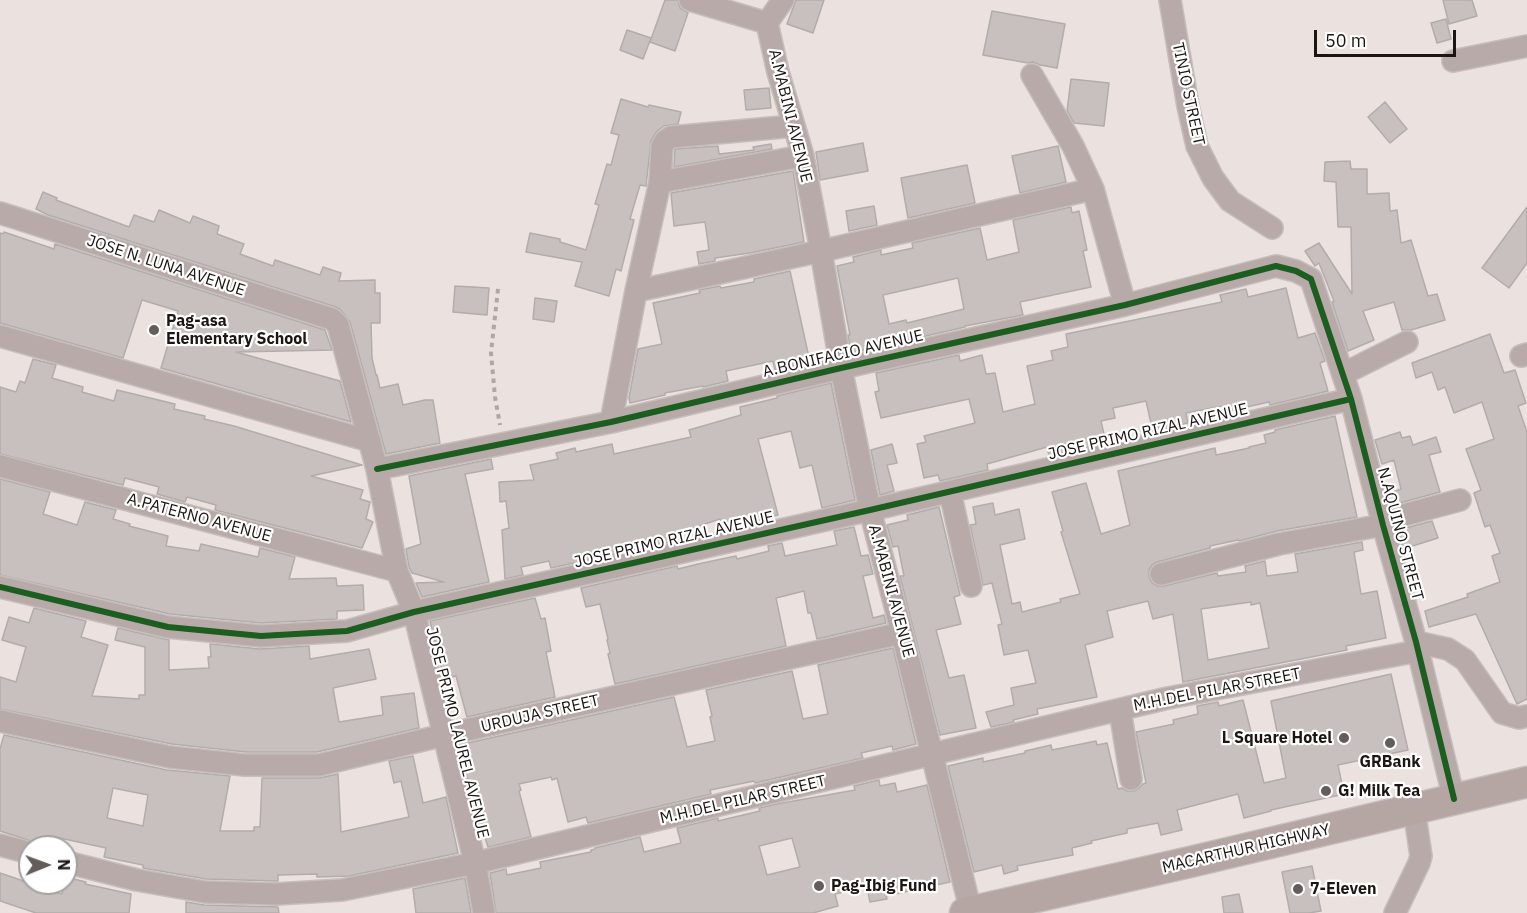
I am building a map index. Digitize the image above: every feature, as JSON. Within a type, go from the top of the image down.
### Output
[{"type":"highway","name":"MACARTHUR HIGHWAY","points":[[968,912],[1527,782]]},
{"type":"street","points":[[690,0],[766,23],[783,0]]},
{"type":"street","name":"TINIO STREET","points":[[1170,0],[1197,146],[1213,178],[1230,201],[1272,228]]},
{"type":"street","name":"A.MABINI AVENUE","points":[[766,23],[803,156],[841,368],[870,510],[932,755],[968,912]]},
{"type":"street","points":[[1453,61],[1527,46]]},
{"type":"street","points":[[1032,75],[1073,146],[1093,189],[1125,305]]},
{"type":"street","points":[[611,422],[660,182],[662,147],[665,141],[671,137],[794,126]]},
{"type":"street","points":[[660,182],[803,156]]},
{"type":"street","points":[[636,291],[1093,189]]},
{"type":"street","name":"JOSE N. LUNA AVENUE","points":[[0,213],[332,320]]},
{"type":"street","name":"A.BONIFACIO AVENUE","points":[[377,469],[611,422],[1125,305],[1276,266],[1296,271],[1311,279]]},
{"type":"street","name":"N.AQUINO STREET","points":[[1311,279],[1351,399],[1382,523],[1417,646],[1454,799]]},
{"type":"street","name":"JOSE PRIMO LAUREL AVENUE","points":[[332,320],[338,325],[377,469],[398,571],[414,612],[475,863],[484,913]]},
{"type":"street","points":[[0,336],[370,441]]},
{"type":"street","points":[[1343,375],[1407,342]]},
{"type":"street","name":"JOSE PRIMO RIZAL AVENUE","points":[[0,587],[168,627],[261,636],[346,631],[414,612],[1351,399]]},
{"type":"street","name":"A.PATERNO AVENUE","points":[[0,466],[398,571]]},
{"type":"street","points":[[950,492],[971,586]]},
{"type":"street","points":[[1161,574],[1279,544],[1382,523],[1460,500]]},
{"type":"street","name":"URDUJA STREET","points":[[0,721],[170,757],[245,765],[319,765],[902,633]]},
{"type":"street","points":[[1417,646],[1448,649],[1465,660],[1502,713],[1519,718],[1527,716]]},
{"type":"street","name":"M.H.DEL PILAR STREET","points":[[78,865],[137,880],[205,892],[276,894],[342,890],[475,863],[1168,698],[1417,646]]},
{"type":"street","points":[[1120,710],[1131,779]]},
{"type":"street","points":[[1395,913],[1421,856],[1414,809]]},
{"type":"street","points":[[0,845],[18,850]]},
{"type":"path","points":[[498,289],[491,353],[495,397],[504,443]]},
{"type":"building","points":[[665,0],[678,0],[680,8],[688,13],[675,51],[650,42]]},
{"type":"building","points":[[796,0],[824,0],[813,33],[787,24]]},
{"type":"building","points":[[1443,0],[1472,0],[1477,16],[1449,24]]},
{"type":"building","points":[[992,11],[1065,24],[1057,68],[983,55]]},
{"type":"building","points":[[1446,19],[1451,39],[1437,43],[1431,23]]},
{"type":"building","points":[[627,30],[651,38],[643,59],[620,50]]},
{"type":"building","points":[[1071,79],[1109,83],[1104,126],[1074,123],[1067,111]]},
{"type":"building","points":[[769,88],[771,108],[746,110],[744,90]]},
{"type":"building","points":[[621,99],[648,107],[649,105],[681,112],[678,124],[664,126],[657,131],[651,141],[646,186],[640,185],[630,219],[634,220],[621,271],[616,269],[609,296],[575,286],[582,262],[526,252],[530,233],[560,239],[560,242],[586,250],[599,205],[595,204],[607,164],[611,165],[619,135],[611,133]]},
{"type":"building","points":[[1385,102],[1407,129],[1390,143],[1368,117]]},
{"type":"building","points":[[863,143],[868,171],[820,180],[816,152]]},
{"type":"building","points":[[771,144],[772,149],[674,167],[675,149],[718,146],[719,154],[754,150],[753,147]]},
{"type":"building","points":[[1058,146],[1066,182],[1020,193],[1012,156]]},
{"type":"building","points":[[1350,161],[1351,169],[1367,169],[1367,194],[1389,193],[1390,211],[1397,210],[1401,243],[1411,240],[1428,296],[1437,294],[1445,320],[1411,330],[1402,330],[1394,302],[1363,311],[1374,340],[1348,351],[1332,302],[1334,301],[1319,263],[1315,266],[1305,251],[1319,243],[1352,294],[1351,227],[1338,227],[1336,182],[1324,181],[1325,162]]},
{"type":"building","points":[[967,165],[975,203],[908,218],[901,178]]},
{"type":"building","points":[[793,171],[804,242],[715,258],[715,261],[699,264],[697,252],[709,250],[705,222],[674,226],[671,193]]},
{"type":"building","points":[[43,192],[57,198],[56,200],[129,227],[134,215],[154,222],[159,210],[190,223],[193,216],[219,226],[217,234],[244,244],[240,254],[273,266],[275,260],[320,275],[323,267],[341,273],[339,281],[375,280],[375,293],[380,293],[380,323],[371,323],[372,358],[380,388],[398,384],[403,405],[433,400],[440,443],[386,454],[350,322],[341,310],[48,215],[36,209]]},
{"type":"building","points":[[874,206],[877,225],[849,231],[846,211]]},
{"type":"building","points":[[1071,207],[1072,213],[1079,211],[1087,250],[1083,251],[1091,287],[1020,302],[1023,315],[851,353],[848,335],[850,335],[837,266],[854,262],[853,257],[881,250],[881,255],[913,248],[912,243],[980,228],[987,260],[1019,252],[1013,220]],"holes":[[[958,278],[964,309],[907,323],[906,320],[889,324],[883,295]]]},
{"type":"building","points":[[1527,207],[1527,263],[1509,288],[1482,268]]},
{"type":"building","points":[[4,232],[54,249],[55,244],[325,330],[332,350],[236,352],[340,381],[351,422],[161,368],[178,311],[142,300],[123,358],[0,323],[0,233]]},
{"type":"building","points":[[790,271],[810,362],[775,370],[773,361],[726,371],[728,381],[665,393],[665,395],[630,403],[638,349],[662,344],[653,303],[700,293],[699,290],[754,282],[754,279]]},
{"type":"building","points":[[455,286],[489,288],[487,315],[453,312]]},
{"type":"building","points":[[1286,288],[1298,338],[1315,333],[1325,361],[1320,363],[1328,391],[1270,405],[1269,402],[1229,411],[1228,405],[1186,413],[1188,423],[1153,432],[1146,401],[1113,408],[1115,418],[1101,421],[1106,443],[1049,456],[1047,447],[987,464],[988,470],[940,481],[938,475],[924,478],[917,444],[926,442],[924,436],[975,423],[969,399],[881,418],[875,392],[879,391],[876,373],[959,355],[960,361],[982,355],[986,374],[995,373],[1003,412],[1035,404],[1027,366],[1053,360],[1051,351],[1068,347],[1066,334],[1222,302],[1220,295],[1246,289],[1248,297]]},
{"type":"building","points":[[535,298],[557,301],[554,322],[533,319]]},
{"type":"building","points":[[1490,334],[1504,373],[1515,370],[1526,403],[1518,406],[1527,432],[1527,699],[1517,704],[1476,614],[1429,627],[1425,611],[1468,597],[1467,594],[1500,582],[1492,556],[1500,553],[1490,525],[1485,527],[1474,493],[1481,490],[1466,449],[1494,439],[1482,402],[1454,413],[1445,387],[1438,390],[1432,372],[1416,378],[1412,363]]},
{"type":"building","points":[[33,359],[56,365],[52,378],[83,387],[82,392],[114,401],[117,390],[175,404],[174,409],[205,416],[204,419],[362,465],[311,476],[363,490],[360,499],[370,502],[366,519],[373,522],[362,548],[215,510],[216,505],[187,497],[185,502],[157,494],[159,487],[125,478],[123,485],[0,454],[0,387],[16,392],[20,381],[25,383]]},
{"type":"building","points":[[831,383],[855,500],[822,508],[812,465],[800,468],[791,431],[758,439],[778,515],[723,530],[720,519],[668,536],[670,542],[551,568],[549,561],[521,567],[523,575],[505,579],[502,530],[509,528],[506,501],[500,502],[499,482],[534,480],[530,465],[558,459],[556,453],[575,448],[576,452],[612,444],[614,454],[691,437],[689,430],[741,415],[740,407]]},
{"type":"building","points":[[1335,416],[1357,517],[1210,546],[1210,548],[1157,562],[1149,570],[1152,583],[1164,586],[1217,573],[1218,576],[1246,572],[1245,566],[1265,561],[1267,576],[1298,572],[1295,554],[1362,542],[1363,550],[1354,552],[1361,594],[1377,591],[1386,638],[1346,646],[1347,650],[1183,682],[1173,614],[1153,619],[1148,601],[1107,611],[1113,637],[1085,645],[1097,697],[1037,709],[1038,714],[991,727],[986,712],[1014,705],[1011,688],[1036,683],[1028,650],[1004,655],[998,625],[1002,624],[992,583],[983,585],[970,525],[976,524],[973,507],[993,503],[995,515],[1019,509],[1025,539],[1000,545],[1012,604],[1020,602],[1022,612],[1061,602],[1060,599],[1080,594],[1061,532],[1063,531],[1052,492],[1086,483],[1101,534],[1130,525],[1118,471],[1215,448],[1216,455],[1249,448],[1266,443],[1264,435],[1275,432],[1275,430]],"holes":[[[1251,602],[1251,605],[1260,603],[1269,648],[1208,660],[1201,609]]]},
{"type":"building","points":[[1400,432],[1402,438],[1410,436],[1413,445],[1436,437],[1441,452],[1429,455],[1440,492],[1396,504],[1393,492],[1401,489],[1394,460],[1382,464],[1375,440]]},
{"type":"building","points":[[892,444],[897,463],[887,465],[894,491],[880,495],[871,450]]},
{"type":"building","points":[[491,459],[493,469],[465,474],[489,582],[422,597],[416,583],[444,582],[412,573],[409,567],[406,549],[421,544],[409,476]]},
{"type":"building","points":[[0,479],[50,492],[43,514],[77,525],[85,502],[116,510],[113,519],[130,524],[129,526],[168,536],[166,546],[199,551],[201,544],[258,557],[260,548],[295,557],[289,579],[336,578],[337,586],[363,585],[364,610],[337,611],[337,619],[261,623],[170,614],[0,575]]},
{"type":"building","points":[[939,507],[960,595],[954,597],[961,624],[936,630],[949,678],[964,675],[976,728],[940,735],[900,576],[904,576],[898,546],[893,547],[887,525],[908,520],[907,515]]},
{"type":"building","points":[[1432,521],[1438,538],[1403,549],[1398,530]]},
{"type":"building","points":[[854,527],[861,556],[868,555],[873,574],[863,576],[873,618],[884,615],[886,623],[817,639],[811,613],[808,613],[804,591],[776,598],[786,646],[615,684],[600,604],[586,607],[581,588],[677,566],[678,569],[736,556],[737,559],[769,551],[768,546],[782,543],[785,556],[837,545],[834,531]]},
{"type":"building","points":[[535,598],[541,619],[545,618],[551,651],[546,652],[555,697],[467,717],[456,676],[444,679],[430,621]]},
{"type":"building","points":[[34,608],[86,621],[81,637],[108,645],[92,696],[139,699],[139,695],[145,695],[145,647],[115,640],[118,628],[169,640],[169,670],[209,668],[210,644],[260,649],[309,646],[310,659],[369,649],[376,679],[333,688],[339,722],[383,715],[381,697],[414,693],[419,728],[317,752],[246,752],[172,744],[0,709],[0,677],[16,682],[26,647],[2,640],[9,617],[29,623]]},
{"type":"building","points":[[893,648],[916,744],[893,750],[892,746],[861,753],[863,758],[755,783],[754,781],[710,790],[711,794],[588,823],[586,817],[568,822],[557,778],[552,780],[551,777],[519,784],[531,837],[488,847],[485,838],[482,838],[459,745],[674,697],[687,747],[715,741],[706,690],[792,671],[803,719],[828,714],[818,665]]},
{"type":"building","points":[[1391,674],[1408,750],[1338,765],[1344,794],[1244,818],[1238,794],[1177,810],[1182,830],[1161,835],[1158,823],[1127,829],[1127,833],[1072,848],[1073,855],[1017,866],[1018,870],[1004,874],[1002,865],[974,872],[948,766],[983,758],[983,762],[1051,745],[1052,750],[1096,741],[1097,745],[1107,743],[1118,789],[1134,791],[1146,783],[1136,732],[1174,724],[1173,720],[1198,714],[1197,706],[1218,702],[1219,706],[1243,700],[1264,783],[1286,778],[1271,701]]},
{"type":"building","points":[[4,735],[167,770],[230,776],[220,831],[254,831],[254,827],[260,827],[262,778],[319,778],[338,774],[341,832],[409,817],[401,781],[394,783],[389,761],[413,756],[423,803],[446,797],[458,853],[349,876],[278,875],[278,881],[206,879],[143,868],[143,865],[104,857],[106,848],[78,842],[78,835],[18,835],[18,837],[0,831],[0,749]],"holes":[[[113,788],[148,795],[143,826],[107,818]]]},
{"type":"building","points":[[879,780],[880,786],[895,783],[897,792],[927,785],[950,882],[886,896],[887,899],[870,902],[867,887],[835,894],[838,906],[813,913],[496,913],[490,873],[506,869],[507,875],[541,868],[540,862],[591,852],[595,848],[640,837],[644,852],[681,843],[677,828],[760,811],[759,808],[777,804],[855,790],[854,786]],"holes":[[[792,838],[800,867],[767,875],[759,846]]]},
{"type":"building","points":[[1312,866],[1321,911],[1290,913],[1282,872]]},
{"type":"building","points":[[0,873],[18,879],[18,895],[78,895],[78,880],[86,882],[85,884],[131,894],[129,913],[36,913],[0,901]]},
{"type":"building","points":[[465,878],[471,913],[416,913],[413,889]]},
{"type":"building","points":[[1239,894],[1243,913],[1224,913],[1222,897]]},
{"type":"building","points":[[186,902],[204,905],[278,907],[279,913],[186,913]]},
{"type":"cycle path","points":[[377,469],[611,422],[1125,305],[1276,266],[1296,271],[1311,279],[1351,399],[1416,642],[1454,799]]},
{"type":"cycle path","points":[[0,587],[168,627],[261,636],[347,631],[414,612],[1351,399]]},
{"type":"place","name":"Pag-asa Elementary School","points":[[154,330]]},
{"type":"place","name":"L Square Hotel","points":[[1344,738]]},
{"type":"place","name":"GRBank","points":[[1390,743]]},
{"type":"place","name":"G! Milk Tea","points":[[1326,791]]},
{"type":"place","name":"Pag-Ibig Fund","points":[[819,886]]},
{"type":"place","name":"7-Eleven","points":[[1298,889]]}]
